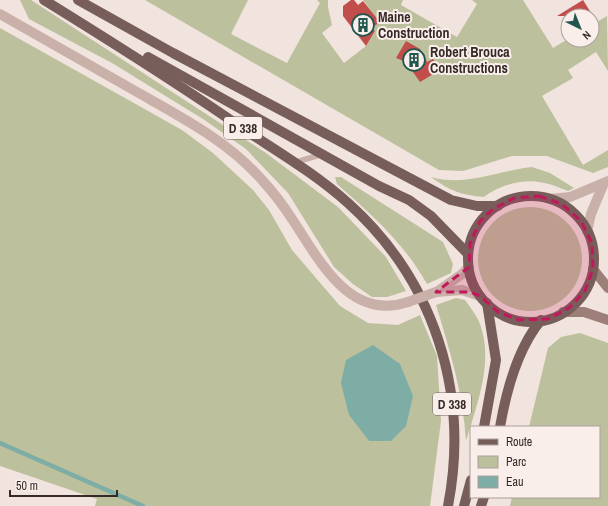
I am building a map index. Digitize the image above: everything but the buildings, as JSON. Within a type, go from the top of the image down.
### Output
[{"type":"main road","name":"D 338","points":[[45,0],[409,200],[431,216],[468,254]]},
{"type":"main road","name":"D 338","points":[[45,0],[153,67],[320,180],[361,215],[399,259],[426,306],[443,355],[453,409],[453,464],[448,506]]},
{"type":"main road","name":"D 338","points":[[78,0],[173,53],[451,200],[477,206],[498,206]]},
{"type":"main road","points":[[532,196],[550,199],[562,204],[572,212],[587,231],[593,250],[593,269],[585,291],[575,303],[563,312],[541,320],[526,321],[512,318],[498,312],[484,299],[471,279],[468,254],[470,243],[477,226],[488,213],[498,206],[520,197],[532,196]]},
{"type":"main road","points":[[593,269],[608,288]]},
{"type":"main road","name":"D 338","points":[[484,299],[496,360],[484,426]]},
{"type":"main road","points":[[563,312],[584,312],[608,320]]},
{"type":"main road","points":[[500,426],[502,414],[524,345],[529,334],[541,320]]},
{"type":"main road","points":[[464,506],[470,484]]},
{"type":"street","points":[[0,14],[197,127],[237,155],[262,180],[290,216],[323,266],[336,282],[348,292],[365,302],[382,306],[395,306],[408,302],[436,292],[462,274],[469,266]]},
{"type":"street","points":[[550,199],[570,196],[605,183]]},
{"type":"street","points":[[587,231],[591,214],[605,183]]},
{"type":"street","points":[[436,292],[462,290],[484,299]]},
{"type":"lane","points":[[294,163],[323,154]]},
{"type":"highlighted area","points":[[539,196],[562,204],[581,221],[592,243],[593,269],[585,291],[569,308],[548,319],[519,320],[498,312],[480,296],[470,292],[436,292],[469,267],[470,243],[480,221],[493,209],[514,198]]},
{"type":"green space","points":[[20,0],[31,0],[266,153],[338,207],[386,257],[406,291],[387,297],[372,297],[353,284],[334,267],[288,193],[246,149],[203,119],[112,63],[29,19]]},
{"type":"green space","points":[[145,0],[248,0],[231,34],[287,63],[320,3],[317,0],[328,0],[332,25],[322,33],[344,63],[366,46],[375,31],[372,28],[380,22],[363,0],[403,0],[401,5],[457,37],[477,4],[472,0],[523,0],[553,48],[560,44],[560,48],[600,48],[600,20],[607,16],[608,71],[596,52],[568,70],[573,78],[542,96],[583,165],[608,150],[608,167],[593,173],[547,156],[512,156],[463,171],[439,170]]},
{"type":"green space","points":[[0,28],[182,130],[213,153],[253,190],[269,210],[292,250],[340,306],[368,323],[398,325],[420,315],[437,356],[441,421],[430,506],[95,506],[97,499],[0,466]]},
{"type":"green space","points":[[532,167],[550,173],[574,188],[568,191],[553,185],[528,181],[504,186],[484,197],[456,192],[431,177],[444,180],[469,179]]},
{"type":"green space","points":[[335,177],[341,177],[443,242],[453,264],[451,273],[427,284],[418,269],[398,243],[375,218],[337,184]]},
{"type":"green space","points":[[530,207],[550,211],[559,215],[567,222],[574,230],[578,239],[582,259],[578,279],[574,288],[567,296],[559,303],[550,307],[530,311],[510,307],[501,303],[493,296],[486,288],[482,279],[478,259],[482,239],[486,230],[493,222],[501,215],[510,211]]},
{"type":"green space","points":[[456,298],[465,300],[480,324],[484,338],[485,368],[479,398],[466,441],[459,389],[436,305]]},
{"type":"green space","points":[[580,333],[608,343],[608,506],[510,506],[512,498],[600,498],[600,426],[529,426],[548,348],[561,337]]},
{"type":"water","points":[[373,345],[400,364],[413,396],[406,426],[391,441],[369,441],[349,415],[341,383],[346,360]]},
{"type":"waterway","points":[[0,443],[143,506]]},
{"type":"place","name":"Maine Construction","points":[[363,25]]},
{"type":"place","name":"Robert Brouca Constructions","points":[[414,60]]}]
